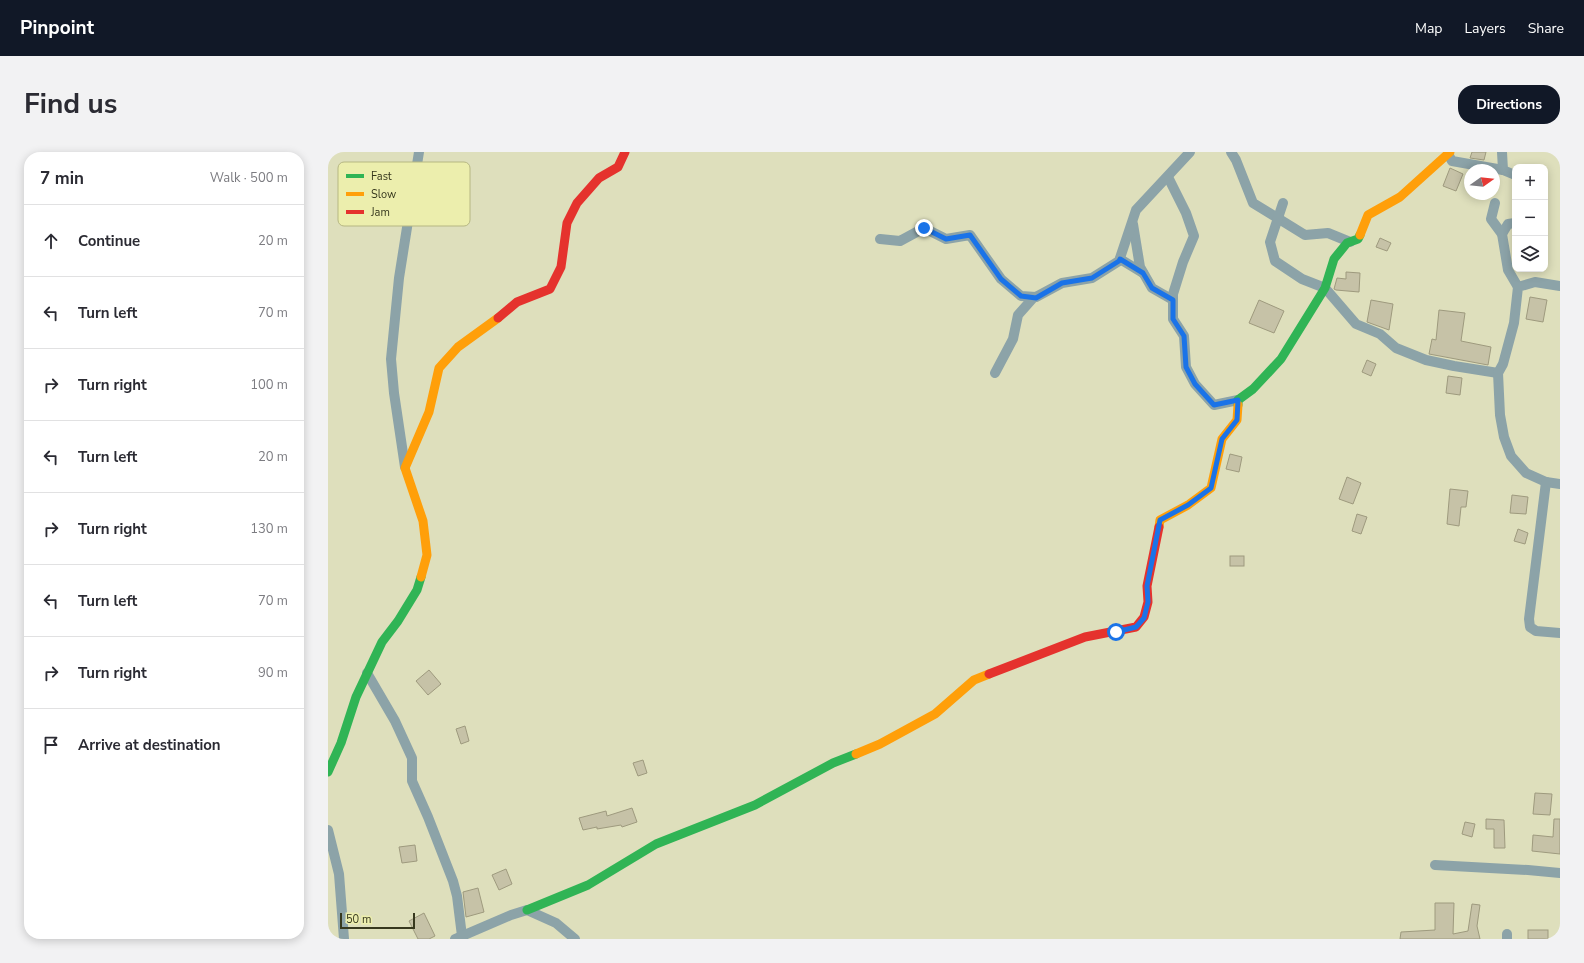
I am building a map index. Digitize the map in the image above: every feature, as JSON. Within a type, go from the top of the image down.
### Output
[{"type":"street","points":[[417,162],[419,152]]},
{"type":"street","points":[[405,468],[429,412],[439,368],[458,347],[492,323],[517,302],[550,288],[562,267],[567,223],[576,203],[600,178],[618,167],[625,152]]},
{"type":"street","points":[[880,239],[900,241],[924,228],[946,239],[970,235],[1001,279],[1021,296],[1036,298],[1062,283],[1092,278],[1119,261],[1136,210],[1190,152]]},
{"type":"street","points":[[1231,152],[1236,160],[1253,203],[1278,220],[1305,235],[1328,233],[1350,242]]},
{"type":"street","points":[[1502,152],[1503,170]]},
{"type":"street","points":[[1168,177],[1186,213],[1194,236],[1182,262],[1173,294],[1173,319],[1184,336],[1186,367],[1195,384],[1214,405],[1238,400],[1253,389],[1281,359],[1325,288],[1334,259],[1347,243],[1358,239],[1368,214],[1400,197],[1449,153],[1452,161],[1503,170],[1512,174]]},
{"type":"street","points":[[1283,203],[1270,242],[1275,261],[1302,279],[1325,288],[1356,324],[1380,334],[1396,348],[1426,360],[1498,373]]},
{"type":"street","points":[[1495,203],[1491,219],[1502,234],[1508,270],[1518,288],[1514,323],[1503,364],[1498,373],[1500,415],[1504,437],[1511,456],[1526,473],[1546,482],[1560,484]]},
{"type":"street","points":[[1132,222],[1140,267],[1143,273],[1152,288],[1173,300]]},
{"type":"street","points":[[1502,234],[1508,224],[1512,223]]},
{"type":"street","points":[[328,772],[341,743],[356,697],[382,642],[398,621],[417,590],[427,555],[423,521],[405,468],[394,393],[391,359],[399,278],[407,226]]},
{"type":"street","points":[[1120,259],[1143,273]]},
{"type":"street","points":[[1518,288],[1535,282],[1560,286]]},
{"type":"street","points":[[995,373],[1014,340],[1018,315],[1034,297]]},
{"type":"street","points":[[367,673],[412,758],[412,781],[428,817],[453,881],[457,896],[458,937],[588,885],[656,844],[755,805],[833,763],[880,744],[935,714],[974,680],[1086,637],[1136,627],[1144,618],[1148,602],[1147,586],[1160,520],[1188,505],[1211,488],[1222,439],[1237,420],[1238,400]]},
{"type":"street","points":[[1546,482],[1529,619],[1530,627],[1536,631],[1560,633]]},
{"type":"street","points":[[328,830],[339,874],[344,939]]},
{"type":"street","points":[[1435,865],[1560,873]]},
{"type":"street","points":[[527,910],[556,923],[575,939]]},
{"type":"building","points":[[1472,152],[1486,152],[1484,160],[1470,158]]},
{"type":"building","points":[[1450,168],[1463,174],[1456,191],[1443,186]]},
{"type":"building","points":[[1380,238],[1391,243],[1387,251],[1376,247]]},
{"type":"building","points":[[1346,272],[1360,273],[1359,292],[1334,289],[1337,278],[1346,279]]},
{"type":"building","points":[[1530,297],[1547,300],[1543,322],[1526,319]]},
{"type":"building","points":[[1259,300],[1284,311],[1274,333],[1249,323]]},
{"type":"building","points":[[1371,300],[1393,304],[1389,330],[1367,322]]},
{"type":"building","points":[[1439,310],[1465,313],[1461,341],[1491,347],[1488,365],[1429,354],[1432,339],[1436,340]]},
{"type":"building","points":[[1367,360],[1376,364],[1371,376],[1362,372]]},
{"type":"building","points":[[1448,376],[1462,378],[1460,395],[1446,393]]},
{"type":"building","points":[[1230,454],[1242,457],[1239,472],[1226,469]]},
{"type":"building","points":[[1347,477],[1361,483],[1353,504],[1339,499]]},
{"type":"building","points":[[1450,489],[1468,491],[1466,507],[1461,507],[1459,526],[1447,524]]},
{"type":"building","points":[[1512,495],[1528,497],[1526,514],[1510,513]]},
{"type":"building","points":[[1357,514],[1367,517],[1361,534],[1352,531]]},
{"type":"building","points":[[1518,529],[1528,533],[1525,544],[1514,541]]},
{"type":"building","points":[[1230,556],[1244,556],[1244,566],[1230,566]]},
{"type":"building","points":[[429,670],[441,684],[428,695],[416,681]]},
{"type":"building","points":[[465,726],[469,741],[461,744],[456,729]]},
{"type":"building","points":[[643,760],[647,773],[638,776],[633,763]]},
{"type":"building","points":[[1535,793],[1552,794],[1550,815],[1533,814]]},
{"type":"building","points":[[632,808],[637,822],[622,827],[621,825],[583,830],[579,818],[606,811],[607,816]]},
{"type":"building","points":[[1486,819],[1504,820],[1505,848],[1494,848],[1494,829],[1486,829]]},
{"type":"building","points":[[1554,819],[1560,819],[1560,854],[1532,851],[1533,835],[1553,837]]},
{"type":"building","points":[[1465,822],[1475,824],[1472,837],[1462,834]]},
{"type":"building","points":[[415,845],[417,861],[402,863],[399,847]]},
{"type":"building","points":[[506,869],[512,884],[499,890],[492,875]]},
{"type":"building","points":[[478,888],[484,912],[466,917],[463,892]]},
{"type":"building","points":[[1435,903],[1454,903],[1453,934],[1468,931],[1472,904],[1480,905],[1477,926],[1480,939],[1400,939],[1401,932],[1435,930]]},
{"type":"building","points":[[424,913],[435,936],[429,939],[418,939],[409,921]]},
{"type":"building","points":[[1528,930],[1548,930],[1548,939],[1528,939]]},
{"type":"traffic: fast","points":[[1238,405],[1238,400],[1253,389],[1281,359],[1325,288],[1334,259],[1347,243],[1358,239],[1360,235]]},
{"type":"traffic: fast","points":[[328,772],[341,743],[356,697],[382,642],[398,621],[417,590],[421,577]]},
{"type":"traffic: fast","points":[[527,910],[588,885],[656,844],[755,805],[833,763],[856,754]]},
{"type":"traffic: slow","points":[[1360,235],[1368,215],[1400,197],[1450,152]]},
{"type":"traffic: slow","points":[[421,577],[427,555],[423,521],[405,468],[429,412],[439,368],[458,347],[498,318]]},
{"type":"traffic: slow","points":[[1159,527],[1160,520],[1188,505],[1211,488],[1222,439],[1237,420],[1238,405]]},
{"type":"traffic: slow","points":[[856,754],[880,744],[935,714],[974,680],[989,674]]},
{"type":"traffic: jam","points":[[498,318],[517,302],[550,289],[561,267],[567,223],[577,203],[599,178],[618,167],[625,152]]},
{"type":"traffic: jam","points":[[989,674],[1085,637],[1136,627],[1144,617],[1148,602],[1147,586],[1159,527]]},
{"type":"route","points":[[924,228],[946,239],[970,235],[1001,279],[1021,296],[1036,298],[1062,283],[1092,278],[1120,259],[1143,273],[1152,288],[1173,300],[1173,319],[1184,336],[1186,367],[1195,384],[1214,405],[1238,400],[1237,420],[1222,439],[1211,488],[1188,505],[1160,520],[1147,586],[1148,602],[1144,618],[1136,627],[1116,632]]}]
